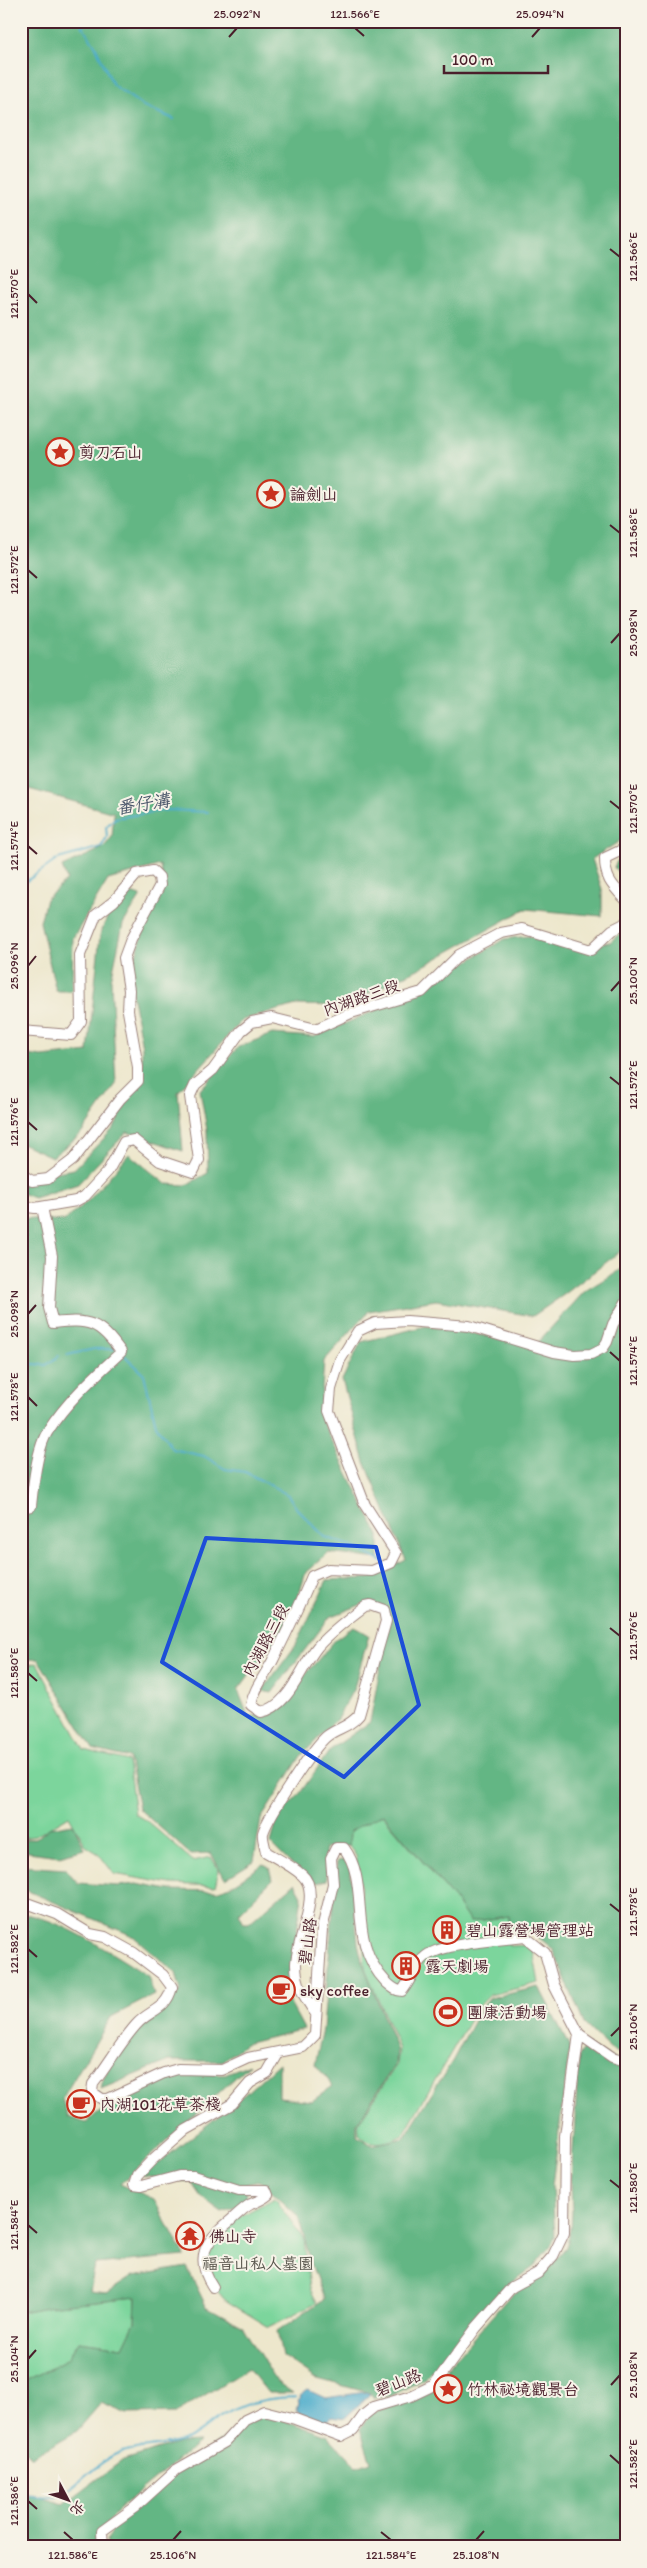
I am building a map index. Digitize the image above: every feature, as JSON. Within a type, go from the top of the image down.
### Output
[{"type":"street","points":[[626,848],[605,858],[605,865],[607,879],[626,900]]},
{"type":"street","points":[[21,1031],[71,1035],[77,1029],[81,1021],[80,955],[96,915],[114,901],[137,874],[153,871],[159,877],[160,885],[131,939],[124,958],[129,990],[128,1011],[138,1067],[138,1081],[120,1099],[73,1160],[48,1179],[32,1181],[21,1174]]},
{"type":"street","name":"內湖路三段","points":[[21,1206],[42,1207],[76,1201],[85,1196],[108,1171],[124,1142],[134,1140],[160,1161],[193,1172],[199,1160],[190,1096],[195,1085],[213,1070],[241,1031],[252,1022],[272,1018],[316,1029],[351,1013],[422,992],[459,956],[501,933],[522,929],[591,950],[612,930],[626,923]]},
{"type":"street","points":[[21,1508],[31,1506],[35,1475],[47,1432],[90,1381],[121,1352],[106,1331],[79,1320],[53,1323],[49,1308],[52,1256],[42,1207]]},
{"type":"street","name":"內湖路三段","points":[[316,2014],[300,1992],[295,1964],[309,1908],[309,1885],[303,1875],[266,1852],[263,1835],[286,1793],[327,1736],[350,1725],[359,1714],[386,1621],[384,1610],[370,1605],[365,1606],[318,1646],[291,1689],[271,1710],[262,1712],[251,1705],[253,1693],[272,1662],[298,1610],[312,1576],[328,1569],[372,1571],[391,1564],[396,1553],[365,1505],[329,1411],[331,1389],[340,1360],[353,1337],[366,1326],[375,1323],[407,1321],[470,1326],[554,1352],[574,1355],[591,1354],[603,1348],[608,1342],[613,1324],[626,1302]]},
{"type":"street","name":"碧山路","points":[[21,1901],[57,1914],[90,1934],[106,1937],[134,1953],[163,1975],[172,1987],[169,1998],[160,2008],[137,2023],[93,2084],[92,2092],[98,2097],[108,2099],[151,2077],[178,2069],[222,2070],[248,2058],[310,2043],[315,2035],[322,1929],[333,1884],[331,1858],[336,1848],[344,1848],[355,1873],[364,1947],[372,1964],[393,1988],[402,1991],[420,1962],[435,1952],[484,1942],[525,1937],[545,1953],[554,1985],[579,2034],[612,2057],[626,2061]]},
{"type":"street","name":"碧山路","points":[[102,2547],[102,2531],[140,2502],[176,2470],[225,2442],[245,2420],[264,2411],[295,2419],[341,2436],[353,2430],[364,2415],[374,2407],[411,2396],[434,2385],[470,2335],[512,2288],[538,2273],[553,2256],[564,2233],[565,2136],[579,2034]]},
{"type":"street","points":[[213,2287],[205,2274],[203,2257],[208,2243],[214,2234],[250,2204],[261,2201],[268,2195],[266,2190],[239,2190],[194,2176],[179,2176],[141,2186],[134,2185],[137,2176],[152,2160],[186,2130],[232,2104],[250,2083],[267,2073],[279,2052]]},
{"type":"street","points":[[626,2367],[622,2381],[626,2389]]},
{"type":"highlighted area","points":[[206,1538],[376,1547],[419,1705],[344,1777],[162,1662]]},
{"type":"green space","points":[[21,21],[626,21],[626,837],[592,859],[602,889],[602,916],[525,909],[420,968],[343,1006],[296,1005],[242,1020],[178,1092],[183,1151],[127,1132],[78,1184],[34,1198],[21,1193],[21,1178],[74,1169],[114,1128],[142,1070],[142,1047],[129,977],[146,923],[163,885],[160,865],[108,880],[73,938],[72,991],[56,991],[40,922],[46,899],[67,880],[62,867],[103,848],[112,837],[114,813],[29,789],[21,800]]},
{"type":"green space","points":[[626,856],[626,883],[614,867],[618,860]]},
{"type":"green space","points":[[130,893],[141,896],[123,924],[111,980],[116,1084],[81,1134],[52,1157],[21,1143],[21,1054],[42,1057],[88,1052],[100,935],[107,918]]},
{"type":"green space","points":[[626,928],[626,1247],[533,1316],[436,1300],[369,1311],[324,1361],[320,1417],[379,1536],[379,1559],[328,1553],[306,1572],[291,1619],[238,1690],[248,1716],[270,1715],[337,1638],[354,1626],[369,1635],[354,1688],[337,1719],[301,1756],[261,1819],[254,1861],[225,1879],[211,1853],[190,1854],[139,1809],[129,1758],[93,1749],[38,1659],[24,1660],[21,1705],[21,1218],[64,1221],[90,1199],[129,1154],[166,1184],[186,1185],[208,1173],[207,1130],[200,1090],[238,1047],[272,1034],[314,1037],[418,992],[504,939],[529,936],[579,947],[610,942]]},
{"type":"green space","points":[[626,1266],[626,2057],[610,2049],[584,2024],[553,1949],[533,1933],[524,1930],[509,1933],[509,1916],[470,1922],[455,1900],[383,1814],[350,1831],[349,1846],[325,1848],[327,1880],[317,1883],[288,1861],[271,1844],[277,1818],[298,1796],[330,1750],[370,1722],[390,1614],[370,1601],[330,1617],[272,1693],[262,1691],[296,1645],[327,1580],[370,1578],[406,1560],[365,1462],[342,1380],[361,1342],[426,1326],[536,1344],[585,1291]]},
{"type":"green space","points":[[37,1663],[84,1750],[128,1761],[135,1814],[148,1822],[193,1861],[211,1857],[219,1870],[215,1886],[171,1884],[114,1874],[99,1854],[86,1846],[69,1816],[36,1836],[21,1838],[21,1709],[28,1665]]},
{"type":"green space","points":[[382,1814],[455,1900],[470,1922],[509,1916],[509,1946],[532,1945],[539,1983],[490,1995],[477,2008],[403,2135],[386,2142],[375,2142],[364,2139],[359,2135],[358,2123],[397,2064],[399,2049],[365,1968],[360,1881],[356,1856],[349,1846],[350,1831]]},
{"type":"green space","points":[[73,1824],[85,1849],[59,1856],[21,1851],[21,1839],[36,1839],[49,1828]]},
{"type":"green space","points":[[344,1860],[350,1867],[358,1943],[362,1961],[397,2051],[396,2063],[357,2123],[357,2136],[372,2145],[404,2138],[453,2060],[479,2011],[490,1998],[539,1987],[570,2047],[552,2185],[555,2237],[552,2244],[535,2265],[504,2288],[425,2378],[391,2396],[374,2398],[370,2393],[314,2378],[282,2356],[277,2331],[324,2299],[312,2266],[298,2216],[260,2181],[247,2184],[246,2204],[222,2212],[201,2197],[191,2182],[142,2176],[236,2102],[279,2063],[279,2097],[312,2101],[333,2086],[315,2064],[323,2029],[337,1861]]},
{"type":"green space","points":[[264,1864],[269,1867],[272,1880],[239,1913],[244,1923],[249,1923],[295,1883],[302,1896],[287,1998],[304,2029],[245,2044],[223,2061],[169,2061],[101,2089],[105,2076],[121,2049],[181,1990],[176,1973],[133,1936],[21,1888],[21,1866],[66,1869],[78,1883],[118,1886],[136,1884],[170,1890],[217,1891],[230,1886]]},
{"type":"green space","points":[[21,1914],[51,1921],[86,1938],[120,1958],[148,1976],[154,1995],[111,2017],[62,2099],[68,2117],[86,2123],[114,2099],[182,2071],[222,2075],[250,2064],[120,2184],[154,2199],[185,2256],[95,2264],[90,2291],[107,2293],[133,2276],[187,2267],[206,2306],[242,2326],[277,2382],[293,2393],[268,2393],[248,2368],[176,2413],[127,2414],[101,2403],[77,2431],[31,2457],[21,2447],[21,2383],[67,2360],[79,2341],[123,2347],[135,2322],[136,2297],[57,2305],[21,2312],[21,1993],[28,1980],[21,1975]]},
{"type":"green space","points":[[585,2046],[589,2046],[626,2066],[626,2358],[620,2379],[626,2396],[626,2547],[108,2547],[107,2541],[117,2522],[163,2483],[246,2422],[267,2414],[328,2436],[357,2467],[371,2462],[360,2429],[370,2414],[428,2390],[507,2299],[523,2285],[548,2268],[566,2247],[571,2230],[571,2181],[579,2056]]},
{"type":"green space","name":"福音山私人墓園","points":[[275,2198],[304,2240],[310,2289],[317,2302],[269,2327],[225,2300],[203,2274],[204,2257],[229,2222]]},
{"type":"green space","points":[[136,2297],[135,2322],[123,2347],[79,2341],[67,2360],[21,2383],[21,2312],[57,2305]]},
{"type":"green space","points":[[200,2442],[120,2508],[95,2537],[95,2547],[48,2547],[43,2544],[38,2547],[21,2547],[21,2492],[64,2504],[123,2460],[179,2443]]},
{"type":"water","points":[[308,2390],[325,2398],[366,2392],[370,2394],[345,2418],[332,2416],[327,2422],[299,2412],[297,2409],[300,2396]]},
{"type":"waterway","points":[[79,21],[95,45],[113,85],[143,106],[174,119]]},
{"type":"waterway","name":"番仔溝","points":[[21,885],[58,859],[101,847],[107,837],[106,827],[115,818],[168,810],[208,812]]},
{"type":"waterway","points":[[67,1355],[94,1349],[114,1349]]},
{"type":"waterway","points":[[124,1355],[144,1374],[156,1425],[172,1449],[204,1456],[225,1469],[245,1472],[272,1486],[288,1495],[297,1509],[325,1537],[351,1546],[383,1562]]},
{"type":"waterway","name":"番仔溝","points":[[21,1363],[46,1365],[59,1356]]},
{"type":"waterway","points":[[21,2492],[37,2497],[51,2497],[73,2487],[104,2461],[117,2454],[187,2439],[230,2411],[248,2404],[277,2398],[296,2397]]},
{"type":"place","name":"剪刀石山","points":[[60,452]]},
{"type":"place","name":"論劍山","points":[[271,494]]},
{"type":"place","name":"碧山露營場管理站","points":[[447,1930]]},
{"type":"place","name":"露天劇場","points":[[406,1966]]},
{"type":"place","name":"sky coffee","points":[[281,1990]]},
{"type":"place","name":"團康活動場","points":[[448,2012]]},
{"type":"place","name":"內湖101花草茶棧","points":[[81,2104]]},
{"type":"place","name":"佛山寺","points":[[190,2236]]},
{"type":"place","name":"竹林祕境觀景台","points":[[448,2389]]}]
